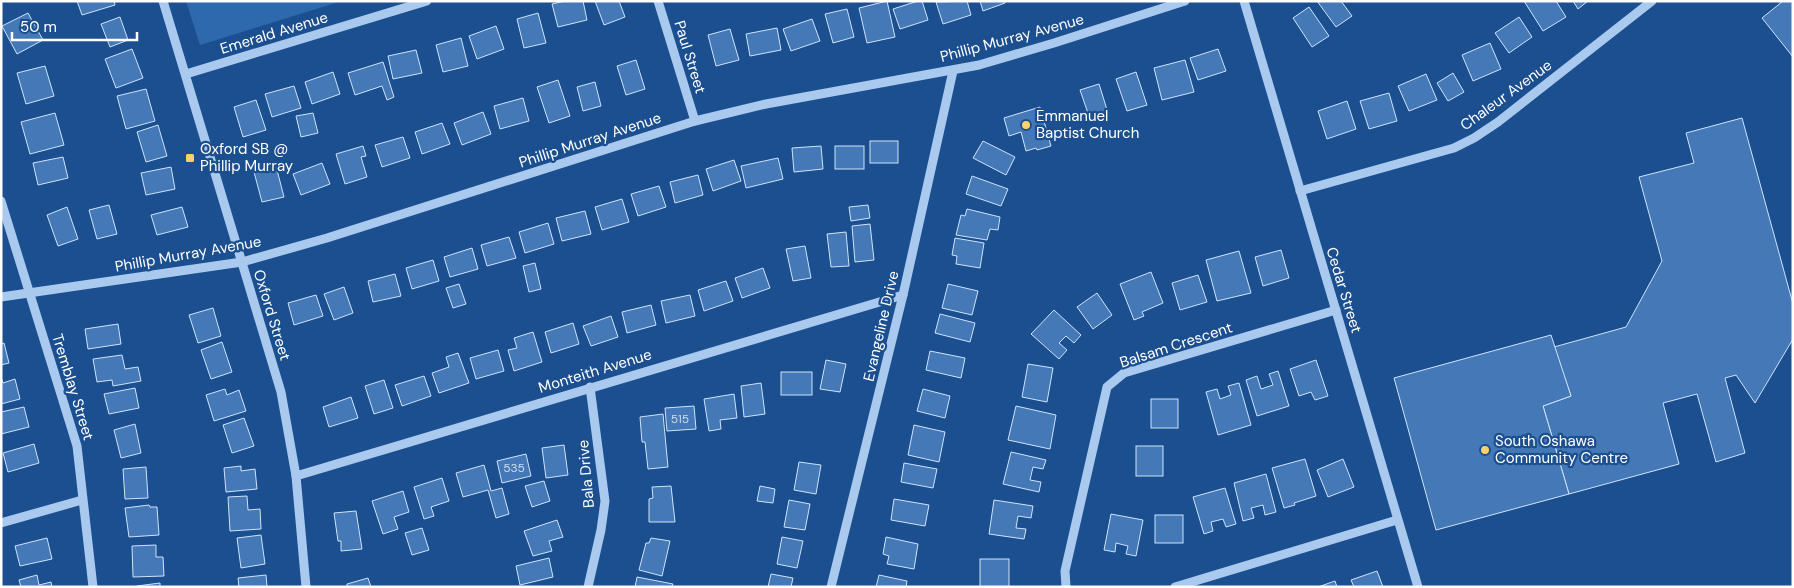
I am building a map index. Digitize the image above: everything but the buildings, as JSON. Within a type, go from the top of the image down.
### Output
[{"type":"street","name":"Oxford Street","points":[[163,1],[281,392],[296,476],[306,587]]},
{"type":"street","name":"Emerald Avenue","points":[[186,74],[427,1]]},
{"type":"street","name":"Paul Street","points":[[658,1],[695,121]]},
{"type":"street","name":"Phillip Murray Avenue","points":[[1,297],[242,262],[328,238],[695,121],[766,104],[979,65],[1185,1]]},
{"type":"street","name":"Cedar Street","points":[[1244,1],[1418,587]]},
{"type":"street","name":"Chaleur Avenue","points":[[1300,191],[1454,148],[1474,138],[1498,122],[1652,1]]},
{"type":"street","name":"Evangeline Drive","points":[[831,587],[903,294],[953,70]]},
{"type":"street","name":"Tremblay Street","points":[[1,201],[77,446],[93,587]]},
{"type":"street","name":"Monteith Avenue","points":[[296,476],[903,294]]},
{"type":"street","name":"Balsam Crescent","points":[[1066,587],[1065,571],[1107,387],[1124,373],[1336,310]]},
{"type":"street","name":"Bala Drive","points":[[588,587],[601,530],[605,502],[590,387]]},
{"type":"street","points":[[1,523],[82,500]]},
{"type":"street","points":[[1175,587],[1397,520]]},
{"type":"shaded area","points":[[186,1],[342,1],[200,45]]},
{"type":"place","name":"Emmanuel Baptist Church","points":[[1026,125]]},
{"type":"place","name":"Oxford SB @ Phillip Murray","points":[[190,158]]},
{"type":"place","name":"South Oshawa Community Centre","points":[[1485,450]]}]
